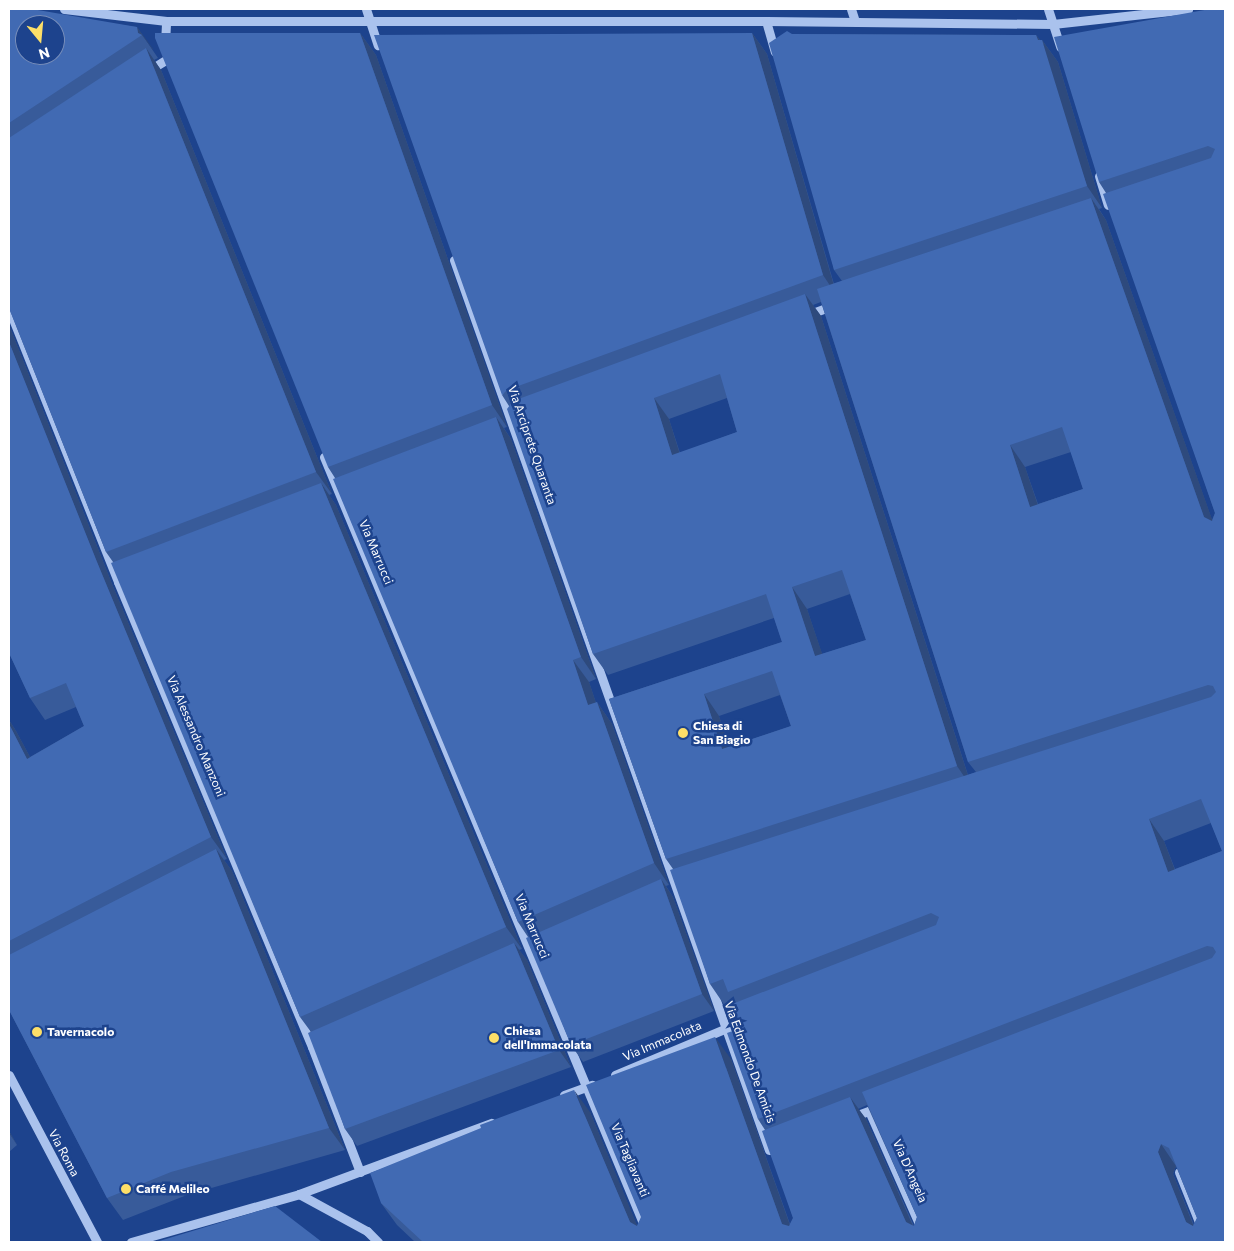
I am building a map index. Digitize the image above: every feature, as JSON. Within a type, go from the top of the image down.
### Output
[{"type":"street","points":[[64,9],[147,13],[166,21],[371,23],[766,20],[1054,24],[1188,9]]},
{"type":"street","points":[[366,9],[380,51]]},
{"type":"street","points":[[850,9],[855,21]]},
{"type":"street","points":[[1048,9],[1065,62]]},
{"type":"street","points":[[766,20],[776,58]]},
{"type":"street","points":[[166,21],[164,60],[168,70]]},
{"type":"street","points":[[140,77],[164,60]]},
{"type":"street","points":[[1096,165],[1115,211],[1101,216]]},
{"type":"street","name":"Via Arciprete Quaranta","points":[[449,246],[675,889]]},
{"type":"street","points":[[797,319],[845,300]]},
{"type":"street","name":"Via Alessandro Manzoni","points":[[9,309],[13,330],[312,1047],[360,1172]]},
{"type":"street","points":[[825,309],[828,318]]},
{"type":"street","points":[[505,435],[514,431],[524,417]]},
{"type":"street","name":"Via Marrucci","points":[[318,443],[586,1087]]},
{"type":"street","points":[[331,501],[349,494]]},
{"type":"street","points":[[118,582],[127,578]]},
{"type":"street","points":[[226,867],[235,862]]},
{"type":"street","points":[[666,893],[685,886]]},
{"type":"street","name":"Via Edmondo De Amicis","points":[[675,889],[772,1159]]},
{"type":"street","points":[[520,955],[538,947]]},
{"type":"street","name":"Via Immacolata","points":[[555,1099],[760,1014]]},
{"type":"street","points":[[312,1047],[321,1043]]},
{"type":"street","name":"Via Roma","points":[[9,1075],[98,1242]]},
{"type":"street","name":"Via Tagliavanti","points":[[586,1087],[651,1242]]},
{"type":"street","points":[[842,1121],[887,1104]]},
{"type":"street","name":"Via D'Angela","points":[[869,1111],[928,1242]]},
{"type":"street","points":[[131,1242],[299,1194],[499,1120]]},
{"type":"street","points":[[768,1150],[778,1146]]},
{"type":"street","points":[[1179,1172],[1207,1242]]},
{"type":"street","points":[[299,1194],[367,1231],[378,1242]]},
{"type":"building","points":[[9,9],[32,9],[137,27],[138,33],[142,35],[9,123]]},
{"type":"building","points":[[1210,9],[1225,9],[1225,1242],[423,1242],[381,1203],[370,1173],[481,1128],[480,1125],[574,1090],[630,1222],[637,1226],[641,1217],[586,1085],[715,1037],[782,1224],[789,1226],[793,1218],[762,1131],[850,1097],[906,1222],[914,1226],[917,1217],[862,1092],[1212,958],[1216,952],[1213,947],[1207,946],[758,1119],[727,1033],[741,1028],[732,1004],[936,925],[939,917],[931,913],[728,992],[723,979],[710,984],[670,870],[1211,697],[1216,692],[1213,686],[1208,685],[968,762],[817,289],[1091,198],[1204,517],[1212,521],[1215,513],[1103,194],[1211,158],[1215,149],[1208,146],[1099,182],[1054,37]],"holes":[[[1062,427],[1083,489],[1030,507],[1010,445]],[[1201,799],[1222,851],[1168,872],[1149,819]],[[1161,1144],[1169,1148],[1197,1218],[1193,1226],[1186,1222],[1158,1152]]]},
{"type":"building","points":[[787,31],[792,34],[1036,35],[1038,40],[1042,40],[1087,186],[834,270],[769,43]]},
{"type":"building","points":[[155,33],[360,33],[492,405],[328,467],[155,38]]},
{"type":"building","points":[[752,33],[823,275],[507,390],[502,395],[374,35]]},
{"type":"building","points":[[146,48],[316,472],[106,552],[9,308],[9,138]]},
{"type":"building","points":[[805,294],[957,766],[666,859],[609,699],[782,642],[766,594],[593,654],[507,409],[513,401]],"holes":[[[720,374],[737,432],[672,455],[654,398]],[[842,570],[866,640],[815,656],[792,587]],[[772,671],[791,726],[722,749],[704,694]]]},
{"type":"building","points":[[9,342],[97,562],[211,837],[9,941],[9,724],[27,759],[84,726],[66,683],[30,698],[9,653]]},
{"type":"building","points":[[496,417],[581,657],[573,660],[588,705],[597,702],[654,863],[518,922],[333,479]]},
{"type":"building","points":[[321,483],[506,927],[300,1017],[111,563]]},
{"type":"building","points":[[216,849],[329,1128],[171,1172],[107,1198],[9,1010],[9,955]]},
{"type":"building","points":[[661,879],[702,994],[571,1045],[526,938]]},
{"type":"building","points":[[514,943],[559,1050],[345,1129],[308,1033]]},
{"type":"building","points":[[275,1206],[322,1242],[156,1242]]},
{"type":"place","name":"Chiesa di San Biagio","points":[[683,733]]},
{"type":"place","name":"Tavernacolo","points":[[37,1032]]},
{"type":"place","name":"Chiesa dell'Immacolata","points":[[494,1038]]},
{"type":"place","name":"Caffé Melileo","points":[[126,1189]]}]
